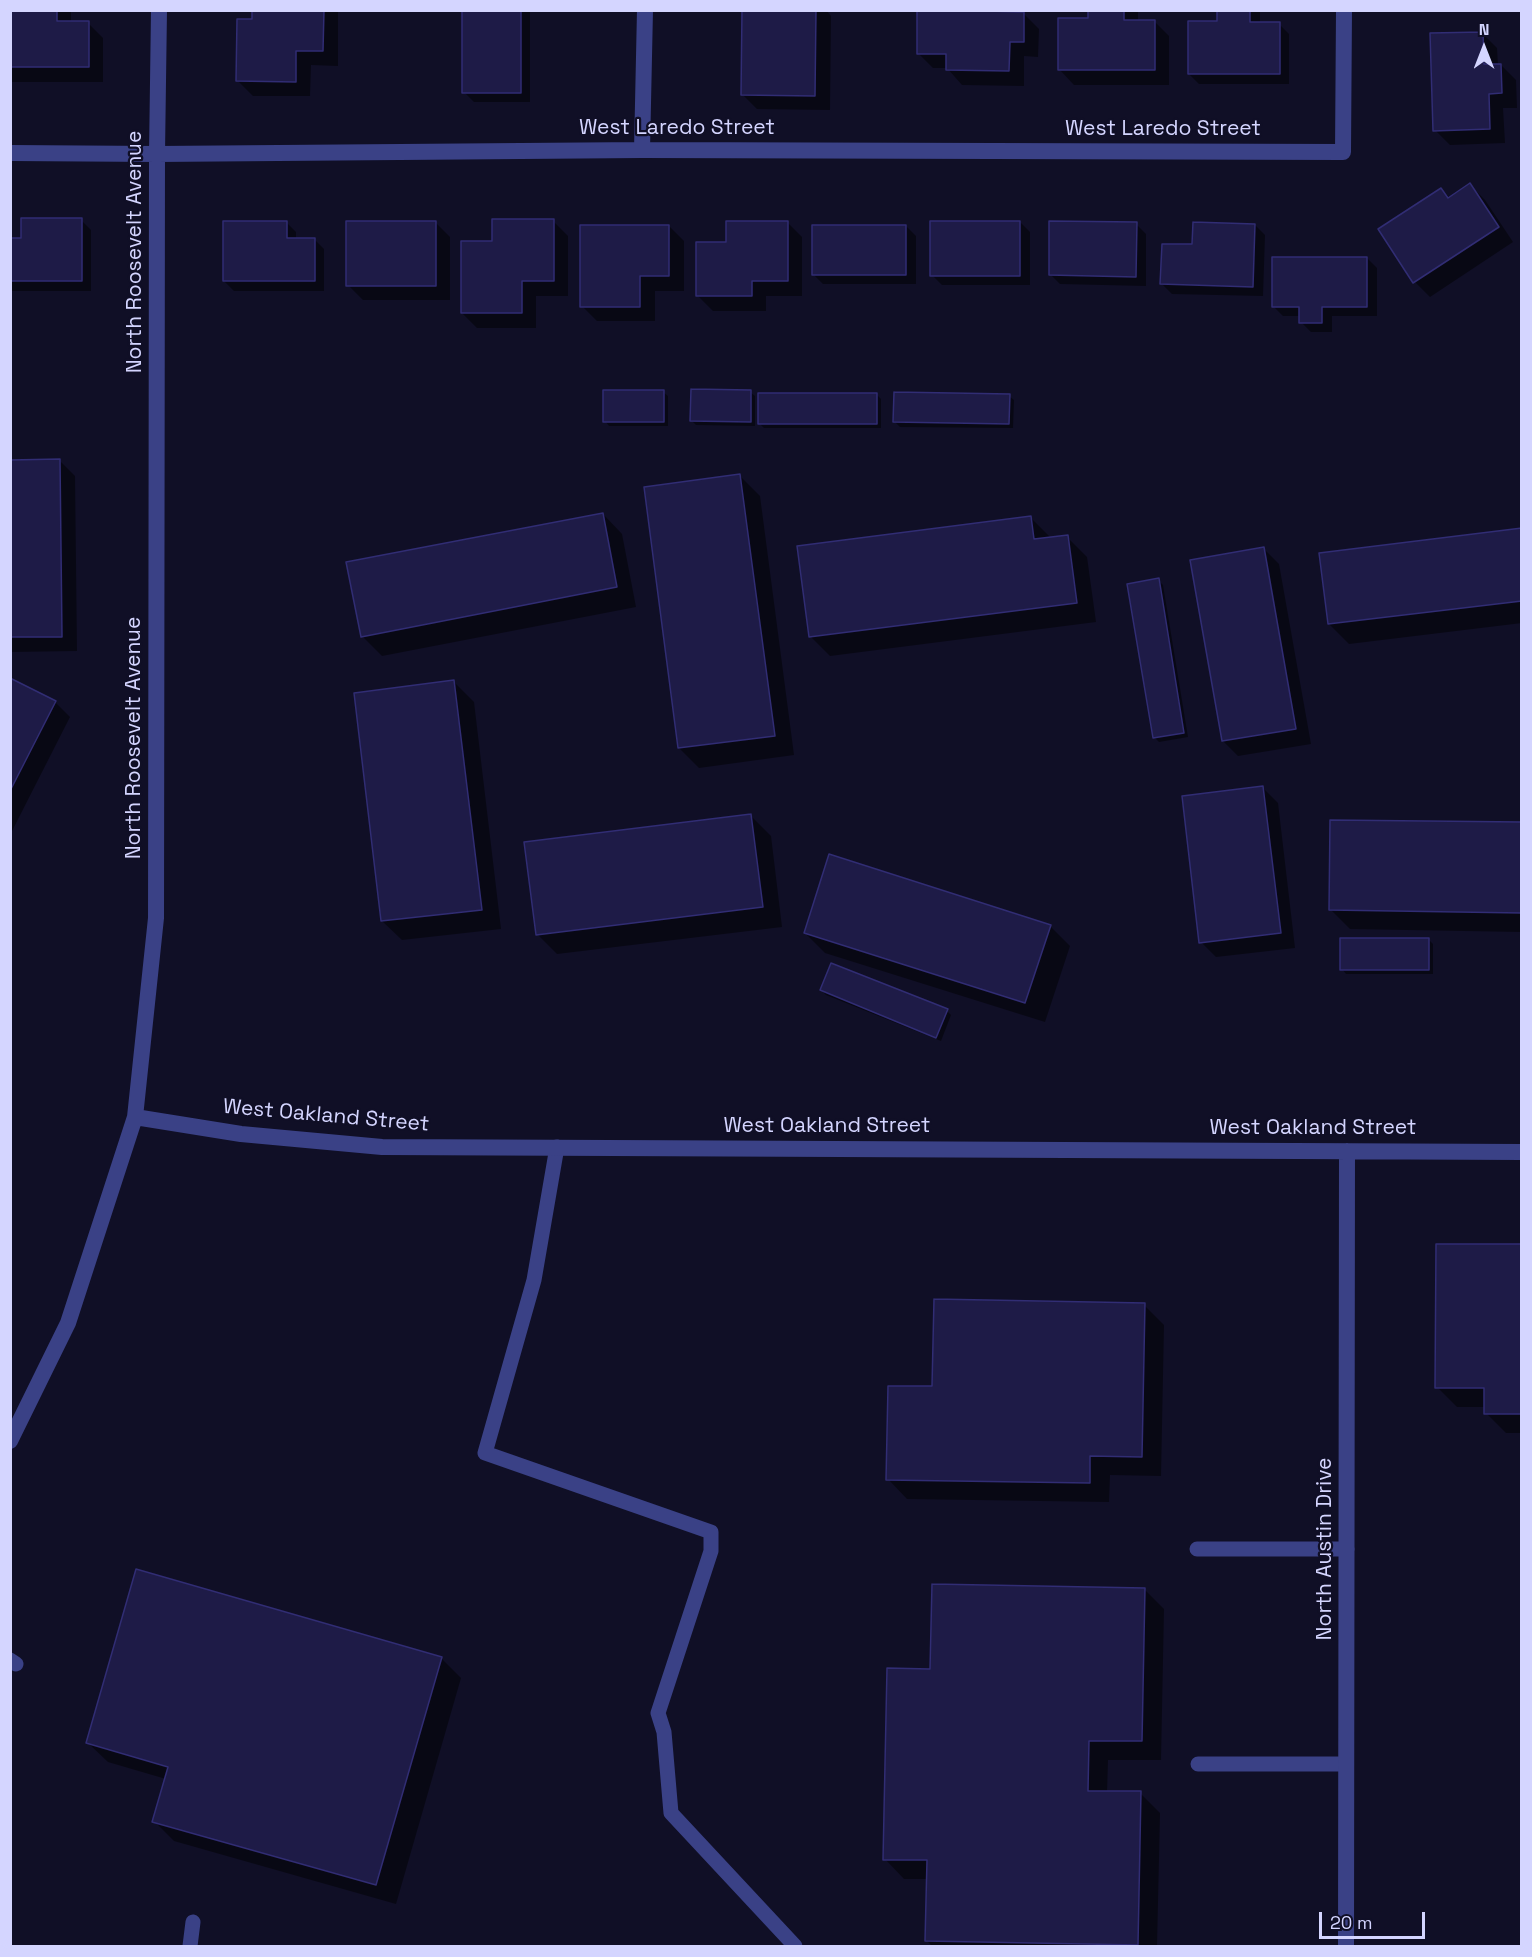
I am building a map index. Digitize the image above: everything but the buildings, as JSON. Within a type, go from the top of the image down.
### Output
[{"type":"street","name":"North Roosevelt Avenue","points":[[10,1441],[68,1323],[135,1117],[156,918],[159,10]]},
{"type":"street","points":[[642,150],[645,10]]},
{"type":"street","name":"West Laredo Street","points":[[10,153],[642,150],[1343,152],[1344,10]]},
{"type":"street","name":"West Oakland Street","points":[[135,1117],[241,1134],[382,1147],[1521,1152]]},
{"type":"street","name":"North Austin Drive","points":[[1346,1947],[1347,1151]]},
{"type":"lane","points":[[557,1147],[534,1280],[484,1453],[711,1532],[711,1551],[658,1713],[664,1732],[671,1813],[795,1947]]},
{"type":"lane","points":[[1197,1549],[1347,1549]]},
{"type":"lane","points":[[1198,1764],[1347,1764]]},
{"type":"lane","points":[[190,1947],[193,1922]]}]
